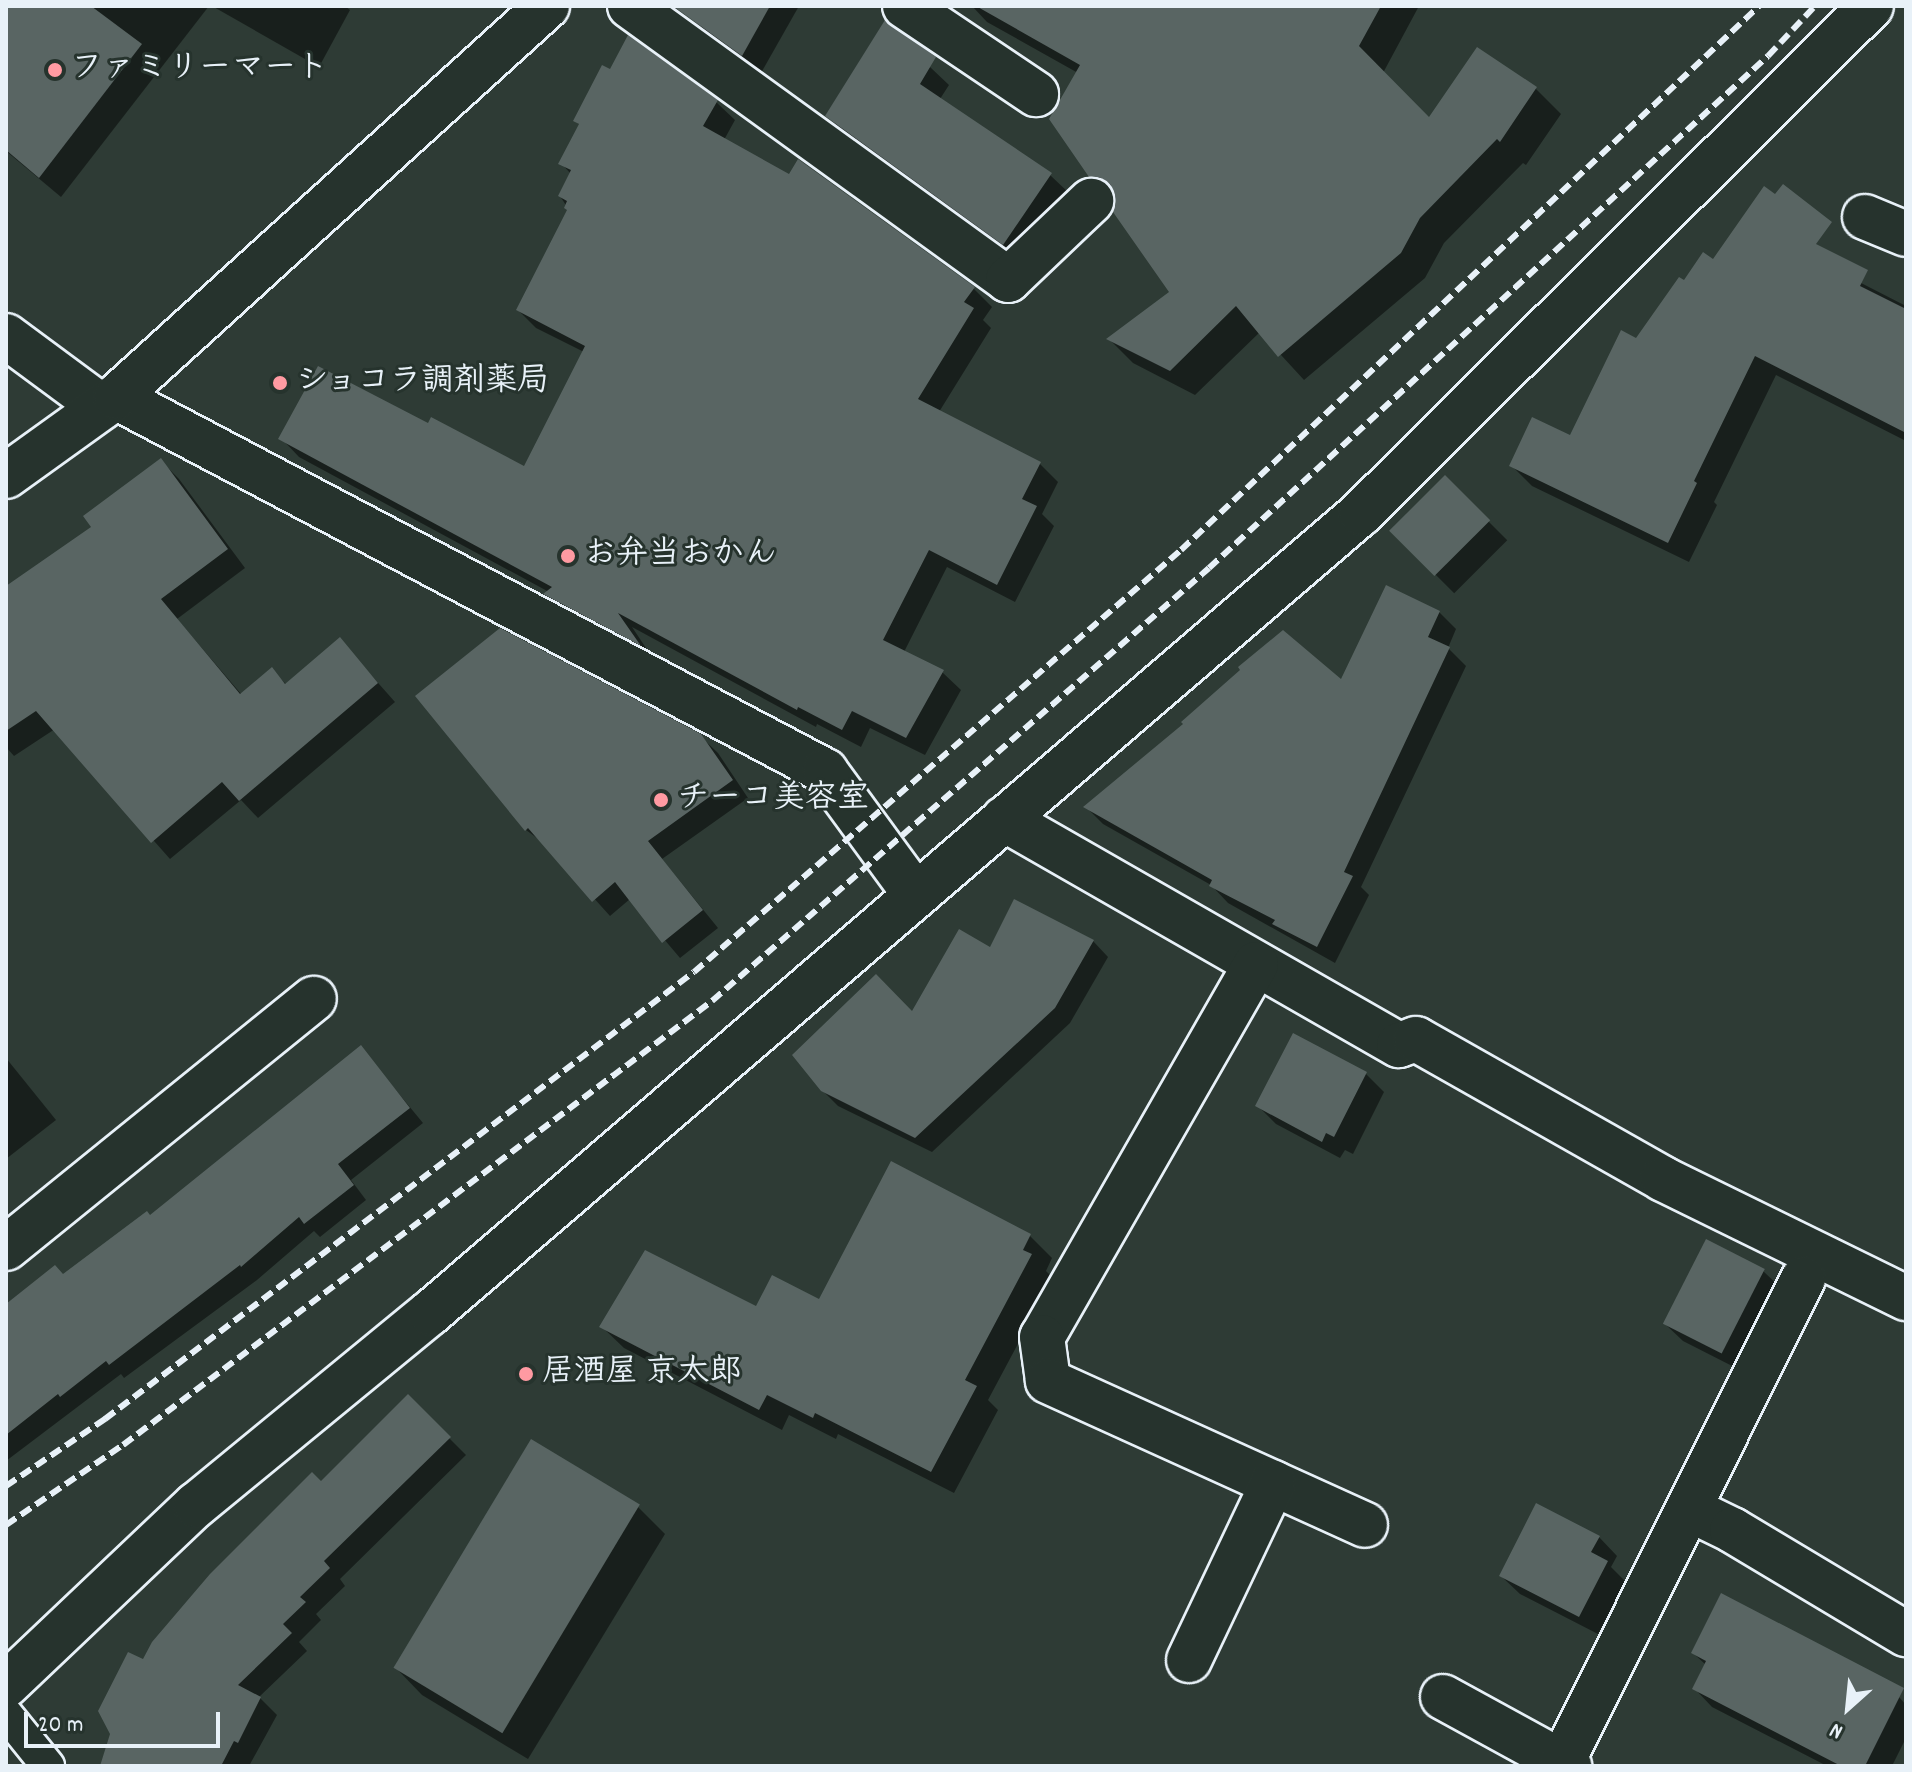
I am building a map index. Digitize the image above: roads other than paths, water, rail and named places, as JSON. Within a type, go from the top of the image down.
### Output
[{"type":"street","points":[[6,476],[109,402],[547,6]]},
{"type":"street","points":[[630,6],[1008,280],[1091,201]]},
{"type":"street","points":[[905,6],[1036,94]]},
{"type":"street","points":[[6,1685],[196,1505],[430,1313],[1361,513],[1871,6]]},
{"type":"street","points":[[1865,217],[1906,234]]},
{"type":"street","points":[[6,336],[109,402],[825,771],[915,894]]},
{"type":"street","points":[[1004,819],[1399,1045],[1416,1039],[1663,1179],[1906,1298]]},
{"type":"street","points":[[1256,964],[1042,1337],[1048,1381],[1365,1525]]},
{"type":"street","points":[[6,1248],[314,999]]},
{"type":"street","points":[[1443,1697],[1566,1764],[1803,1279]]},
{"type":"street","points":[[1189,1660],[1273,1483]]},
{"type":"street","points":[[1689,1509],[1732,1530],[1906,1634]]},
{"type":"lane","points":[[6,1714],[48,1766]]},
{"type":"railway","points":[[6,1486],[105,1419],[694,972],[1181,550],[1759,6]]},
{"type":"railway","points":[[6,1525],[123,1445],[712,1001],[1209,568],[1768,56],[1815,6]]},
{"type":"place","name":"ファミリーマート","points":[[55,70]]},
{"type":"place","name":"ショコラ調剤薬局","points":[[280,383]]},
{"type":"place","name":"お弁当おかん","points":[[568,556]]},
{"type":"place","name":"チーコ美容室","points":[[661,800]]},
{"type":"place","name":"居酒屋 京太郎","points":[[526,1374]]}]
